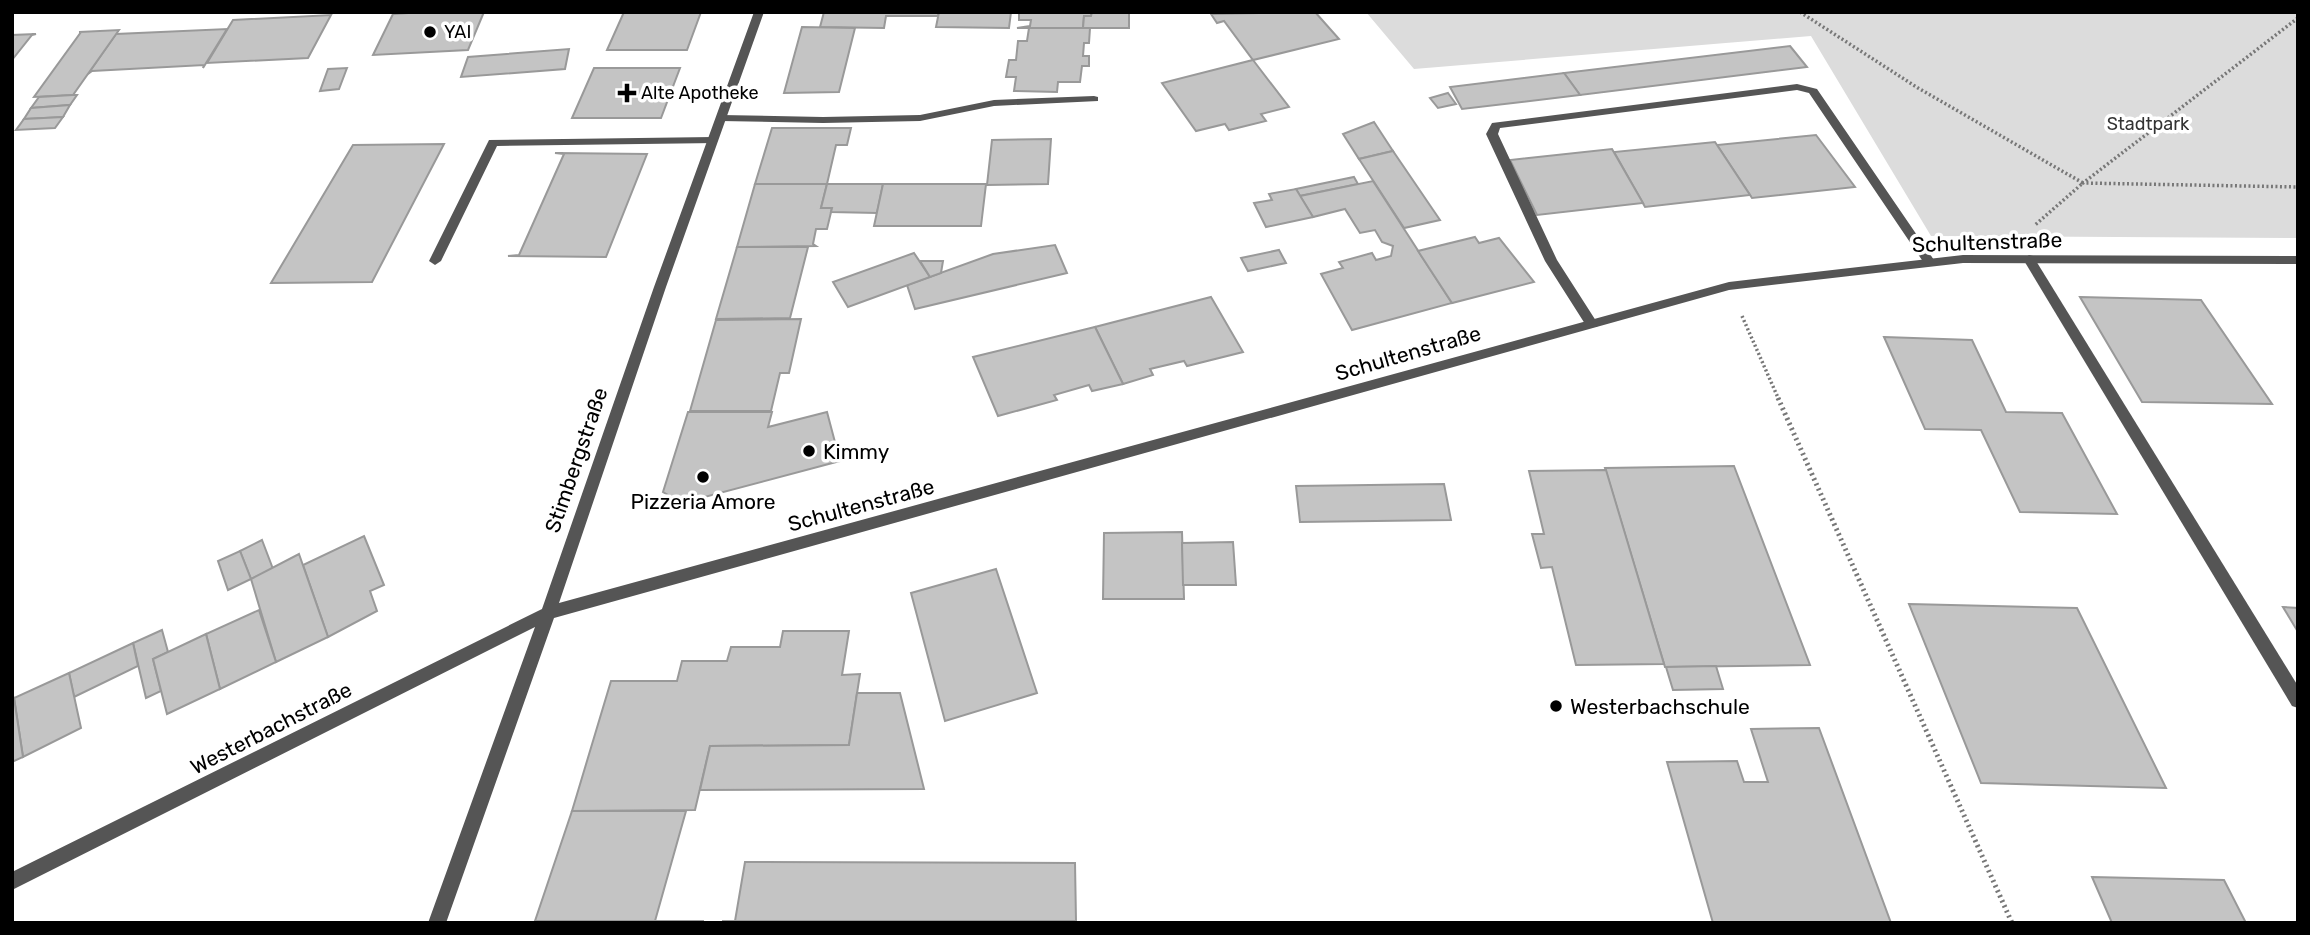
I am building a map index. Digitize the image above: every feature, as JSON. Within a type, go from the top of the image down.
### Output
[{"type":"street","name":"Stimbergstraße","points":[[437,923],[760,12]]},
{"type":"street","points":[[1592,324],[1550,261],[1492,134],[1496,125],[1797,87],[1813,92],[1930,263]]},
{"type":"street","points":[[721,117],[823,120],[920,118],[994,103],[1094,99]]},
{"type":"street","points":[[435,261],[493,142],[713,141]]},
{"type":"street","name":"Schultenstraße","points":[[548,613],[1729,286],[1963,259],[2298,260]]},
{"type":"street","points":[[2029,259],[2298,701]]},
{"type":"street","name":"Westerbachstraße","points":[[12,881],[548,613]]},
{"type":"path","points":[[1800,12],[1918,88],[2083,183],[2298,187]]},
{"type":"path","points":[[2052,259],[2035,224],[2083,183],[2298,18]]},
{"type":"path","points":[[1729,286],[2012,923]]},
{"type":"green space","name":"Stadtpark","points":[[1366,12],[2298,12],[2298,238],[1931,236],[1811,36],[1414,69]]},
{"type":"building","name":"YAI","points":[[484,12],[468,50],[373,55],[393,14]]},
{"type":"building","points":[[624,12],[701,12],[687,50],[607,50]]},
{"type":"building","points":[[824,12],[939,12],[938,16],[886,16],[884,28],[820,27]]},
{"type":"building","points":[[939,12],[1011,12],[1009,28],[936,27]]},
{"type":"building","points":[[1019,12],[1092,12],[1091,16],[1084,16],[1083,28],[1017,28],[1030,26],[1031,20],[1019,20]]},
{"type":"building","points":[[1092,12],[1129,12],[1129,28],[1083,28],[1084,16],[1091,16]]},
{"type":"building","points":[[1315,12],[1339,39],[1253,60],[1224,21],[1217,23],[1211,14]]},
{"type":"building","points":[[331,15],[308,58],[207,63],[233,20]]},
{"type":"building","points":[[802,27],[855,28],[839,92],[784,93]]},
{"type":"building","points":[[1029,28],[1090,28],[1089,43],[1084,43],[1083,56],[1089,56],[1089,66],[1082,66],[1080,82],[1058,82],[1057,92],[1014,91],[1016,77],[1006,77],[1009,60],[1016,60],[1018,41],[1027,41]]},
{"type":"building","points":[[227,29],[203,68],[204,65],[92,71],[88,74],[116,34]]},
{"type":"building","points":[[119,30],[73,95],[34,97],[79,32]]},
{"type":"building","points":[[36,34],[32,35],[12,60],[12,35]]},
{"type":"building","points":[[1790,46],[1807,67],[1580,95],[1564,73]]},
{"type":"building","points":[[569,49],[565,69],[461,77],[468,57]]},
{"type":"building","points":[[1253,60],[1289,107],[1261,114],[1266,121],[1229,130],[1225,124],[1196,131],[1162,83]]},
{"type":"building","points":[[347,68],[339,89],[320,91],[328,69]]},
{"type":"building","name":"Alte Apotheke","points":[[594,68],[680,68],[661,118],[572,118]]},
{"type":"building","points":[[1564,73],[1580,95],[1462,109],[1450,87]]},
{"type":"building","points":[[1448,93],[1456,104],[1438,108],[1430,98]]},
{"type":"building","points":[[77,95],[70,105],[31,108],[39,97]]},
{"type":"building","points":[[70,105],[63,117],[24,119],[31,108]]},
{"type":"building","points":[[63,117],[55,128],[16,130],[24,119]]},
{"type":"building","points":[[1374,122],[1393,151],[1359,159],[1343,134]]},
{"type":"building","points":[[772,128],[851,128],[847,145],[836,145],[827,184],[755,184]]},
{"type":"building","points":[[1816,135],[1855,187],[1752,198],[1717,145]]},
{"type":"building","points":[[1051,139],[1048,184],[987,185],[992,140]]},
{"type":"building","points":[[1715,142],[1750,195],[1645,207],[1614,152]]},
{"type":"building","points":[[444,144],[372,282],[271,283],[353,145]]},
{"type":"building","points":[[1612,149],[1643,203],[1537,215],[1510,160]]},
{"type":"building","points":[[1393,151],[1440,220],[1404,228],[1359,159]]},
{"type":"building","points":[[555,153],[647,154],[606,257],[508,256],[519,255],[564,154]]},
{"type":"building","points":[[1354,177],[1358,184],[1300,196],[1296,189]]},
{"type":"building","points":[[1373,181],[1452,303],[1352,330],[1321,274],[1343,268],[1339,262],[1372,253],[1376,260],[1391,256],[1393,246],[1382,242],[1375,230],[1360,233],[1345,209],[1313,217],[1300,196]]},
{"type":"building","points":[[755,184],[827,184],[821,208],[832,208],[827,229],[816,229],[813,244],[816,246],[737,247]]},
{"type":"building","points":[[827,184],[883,184],[877,213],[831,212],[832,208],[821,208]]},
{"type":"building","points":[[883,184],[986,184],[981,226],[874,226]]},
{"type":"building","points":[[1296,189],[1313,217],[1266,227],[1254,203],[1272,200],[1269,194]]},
{"type":"building","points":[[1475,237],[1479,243],[1499,238],[1534,282],[1452,303],[1418,251]]},
{"type":"building","points":[[1055,245],[1067,273],[915,309],[907,285],[993,254]]},
{"type":"building","points":[[737,247],[808,247],[790,318],[716,319]]},
{"type":"building","points":[[1279,250],[1286,263],[1248,271],[1241,258]]},
{"type":"building","points":[[914,253],[930,277],[848,307],[833,282]]},
{"type":"building","points":[[920,261],[943,261],[941,273],[930,277]]},
{"type":"building","points":[[1211,297],[1243,352],[1187,366],[1184,361],[1150,369],[1153,375],[1123,384],[1095,327]]},
{"type":"building","points":[[2080,297],[2201,300],[2272,404],[2142,402]]},
{"type":"building","points":[[801,319],[789,373],[780,373],[771,411],[690,411],[716,320]]},
{"type":"building","points":[[1095,327],[1123,384],[1092,391],[1089,385],[1054,395],[1057,400],[998,416],[973,357]]},
{"type":"building","points":[[1884,337],[1972,340],[2006,412],[2062,413],[2117,514],[2020,512],[1981,430],[1925,429]]},
{"type":"building","points":[[688,412],[772,412],[768,427],[827,412],[840,461],[682,503],[663,492]]},
{"type":"building","points":[[1734,466],[1810,665],[1665,667],[1605,468]]},
{"type":"building","points":[[1606,470],[1664,664],[1576,665],[1552,567],[1541,568],[1532,534],[1544,534],[1529,471]]},
{"type":"building","points":[[1444,484],[1451,520],[1300,522],[1296,486]]},
{"type":"building","points":[[1182,532],[1184,599],[1103,599],[1104,533]]},
{"type":"building","points":[[364,536],[384,585],[370,591],[377,611],[328,637],[303,565]]},
{"type":"building","points":[[262,540],[273,569],[251,579],[240,551]]},
{"type":"building","points":[[1233,542],[1236,585],[1183,585],[1182,543]]},
{"type":"building","points":[[240,551],[251,579],[228,590],[218,561]]},
{"type":"building","points":[[299,554],[328,637],[276,662],[251,579]]},
{"type":"building","points":[[996,569],[1037,693],[945,721],[911,593]]},
{"type":"building","points":[[1909,604],[2077,608],[2166,788],[1981,783]]},
{"type":"building","points":[[2283,607],[2298,608],[2298,632]]},
{"type":"building","points":[[259,610],[276,662],[220,689],[206,634]]},
{"type":"building","points":[[162,630],[168,652],[153,659],[161,691],[146,698],[133,643]]},
{"type":"building","points":[[783,631],[849,631],[842,675],[860,674],[849,745],[710,746],[695,810],[572,811],[611,681],[677,681],[682,661],[727,661],[731,647],[780,647]]},
{"type":"building","points":[[206,634],[220,689],[167,714],[153,659]]},
{"type":"building","points":[[133,643],[138,666],[74,697],[69,673]]},
{"type":"building","points":[[1716,666],[1723,689],[1673,690],[1666,667]]},
{"type":"building","points":[[69,673],[81,728],[23,757],[14,698]]},
{"type":"building","points":[[857,693],[900,693],[924,789],[700,790],[710,746],[849,745]]},
{"type":"building","points":[[14,698],[23,757],[12,762],[12,699]]},
{"type":"building","points":[[1819,728],[1891,923],[1713,923],[1667,762],[1737,761],[1744,782],[1768,782],[1751,729]]},
{"type":"building","points":[[572,811],[686,811],[655,921],[535,921]]},
{"type":"building","points":[[745,862],[1075,863],[1076,921],[735,921]]},
{"type":"building","points":[[2092,877],[2224,880],[2246,923],[2112,923]]},
{"type":"building","points":[[535,921],[639,921],[534,923]]},
{"type":"building","points":[[639,921],[703,921],[703,923]]},
{"type":"building","points":[[723,921],[818,921],[723,923]]},
{"type":"place","name":"YAI","points":[[430,32]]},
{"type":"place","name":"Alte Apotheke","points":[[627,93]]},
{"type":"place","name":"Kimmy","points":[[809,451]]},
{"type":"place","name":"Pizzeria Amore","points":[[703,477]]},
{"type":"place","name":"Westerbachschule","points":[[1556,706]]}]
